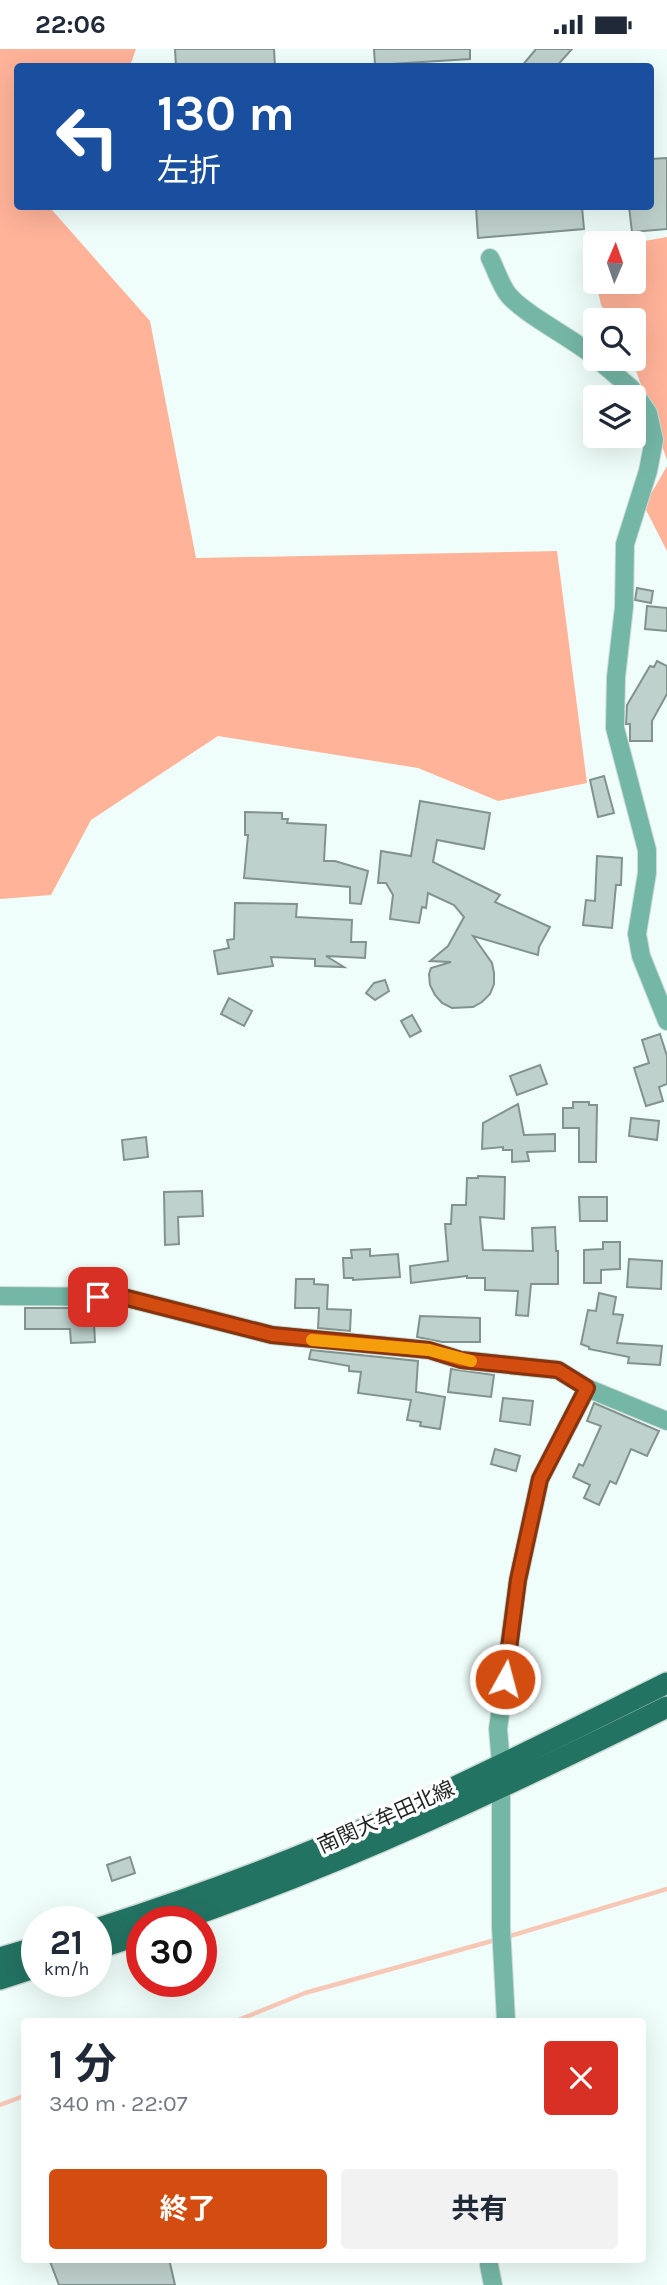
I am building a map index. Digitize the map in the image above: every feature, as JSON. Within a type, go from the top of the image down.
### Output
[{"type":"main road","name":"南関大牟田北線","points":[[112,1924],[176,1903],[399,1814],[667,1683]]},
{"type":"main road","name":"南関大牟田北線","points":[[217,1907],[355,1854],[501,1789],[667,1707]]},
{"type":"main road","points":[[0,1958],[21,1952]]},
{"type":"main road","points":[[0,1979],[21,1973]]},
{"type":"street","points":[[490,258],[508,295],[583,347]]},
{"type":"street","points":[[611,371],[631,388],[648,413],[654,440],[648,471],[625,544],[624,607],[616,677],[615,728],[647,850],[647,873],[637,934],[641,956],[667,1021]]},
{"type":"street","points":[[0,1296],[123,1297],[272,1335],[429,1350],[461,1360],[558,1370],[587,1388],[667,1421]]},
{"type":"street","points":[[506,2018],[501,1927],[501,1764],[498,1729],[518,1580],[540,1479],[587,1388]]},
{"type":"street","points":[[489,2263],[494,2285]]},
{"type":"shaded area","points":[[0,49],[136,49],[131,63],[14,63],[14,210],[52,210],[150,321],[196,558],[557,551],[587,783],[498,801],[418,768],[218,736],[91,820],[51,895],[0,899]]},
{"type":"shaded area","points":[[667,237],[667,460],[646,399],[646,385],[641,385],[636,371],[646,371],[646,308],[603,308],[599,294],[646,294],[646,241]]},
{"type":"shaded area","points":[[667,466],[667,551],[644,506]]},
{"type":"building","points":[[175,49],[274,49],[275,63],[176,63]]},
{"type":"building","points":[[374,49],[470,49],[470,59],[375,63]]},
{"type":"building","points":[[536,49],[572,49],[560,63],[524,63]]},
{"type":"building","points":[[667,158],[667,229],[632,231],[629,210],[654,210],[654,159]]},
{"type":"building","points":[[476,210],[582,210],[584,229],[478,238]]},
{"type":"building","points":[[637,588],[653,591],[651,603],[635,600]]},
{"type":"building","points":[[647,606],[667,608],[667,631],[645,629]]},
{"type":"building","points":[[657,661],[667,666],[667,694],[652,721],[652,741],[630,741],[630,724],[626,724],[627,705],[650,666],[654,667]]},
{"type":"building","points":[[604,776],[614,813],[598,817],[590,780]]},
{"type":"building","points":[[420,801],[490,813],[484,849],[437,840],[433,862],[500,895],[495,902],[550,927],[539,947],[538,955],[473,936],[492,963],[494,984],[490,994],[473,1007],[452,1008],[442,1003],[430,985],[431,968],[451,962],[430,961],[448,946],[464,917],[454,905],[428,893],[426,908],[422,907],[419,923],[390,919],[393,895],[386,883],[378,883],[381,851],[411,856]]},
{"type":"building","points":[[245,812],[282,813],[282,819],[288,819],[287,823],[326,825],[324,861],[335,861],[368,871],[361,904],[350,903],[350,887],[244,878],[248,835],[245,835]]},
{"type":"building","points":[[597,856],[622,858],[621,885],[616,885],[612,928],[583,925],[586,900],[595,901]]},
{"type":"building","points":[[235,903],[297,904],[296,917],[352,920],[351,942],[366,942],[365,958],[326,956],[344,967],[315,966],[315,959],[271,957],[273,966],[218,974],[214,951],[229,948],[227,940],[234,939]]},
{"type":"building","points":[[385,980],[389,991],[375,1000],[366,993],[374,983]]},
{"type":"building","points":[[229,998],[252,1011],[244,1026],[221,1014]]},
{"type":"building","points":[[412,1015],[421,1031],[410,1037],[401,1021]]},
{"type":"building","points":[[660,1034],[667,1056],[667,1084],[659,1087],[663,1101],[646,1106],[634,1068],[649,1063],[642,1040]]},
{"type":"building","points":[[540,1065],[547,1084],[517,1095],[510,1076]]},
{"type":"building","points":[[573,1102],[597,1105],[596,1162],[579,1162],[579,1128],[563,1128],[563,1108],[573,1108]]},
{"type":"building","points":[[518,1104],[524,1135],[555,1134],[555,1151],[527,1152],[529,1161],[512,1162],[512,1150],[503,1150],[503,1147],[482,1149],[483,1123]]},
{"type":"building","points":[[631,1118],[659,1121],[657,1140],[629,1136]]},
{"type":"building","points":[[146,1137],[148,1157],[124,1160],[122,1140]]},
{"type":"building","points":[[505,1177],[504,1219],[480,1217],[483,1250],[533,1251],[532,1228],[555,1227],[558,1284],[531,1284],[528,1316],[516,1315],[518,1291],[485,1290],[485,1278],[467,1276],[411,1283],[410,1266],[448,1261],[445,1224],[451,1224],[452,1205],[466,1205],[467,1178]]},
{"type":"building","points":[[202,1191],[203,1216],[178,1217],[179,1244],[165,1245],[164,1192]]},
{"type":"building","points":[[579,1197],[607,1197],[607,1221],[580,1221]]},
{"type":"building","points":[[603,1242],[620,1242],[620,1269],[601,1270],[601,1283],[584,1283],[584,1250],[603,1249]]},
{"type":"building","points":[[370,1249],[370,1256],[398,1254],[400,1277],[353,1280],[344,1278],[343,1258],[352,1258],[351,1250]]},
{"type":"building","points":[[629,1259],[662,1261],[661,1289],[627,1287]]},
{"type":"building","points":[[296,1279],[314,1279],[314,1284],[328,1285],[327,1309],[351,1310],[350,1331],[318,1328],[319,1308],[295,1308]]},
{"type":"building","points":[[599,1293],[616,1297],[613,1314],[623,1315],[617,1343],[662,1346],[660,1365],[628,1363],[629,1357],[589,1349],[581,1344],[588,1310],[596,1311]]},
{"type":"building","points":[[25,1308],[89,1308],[89,1323],[94,1323],[95,1342],[71,1343],[70,1329],[25,1329]]},
{"type":"building","points":[[420,1316],[480,1318],[480,1342],[442,1342],[417,1337]]},
{"type":"building","points":[[311,1350],[418,1361],[416,1392],[445,1397],[440,1429],[420,1426],[421,1422],[407,1420],[411,1400],[358,1393],[361,1372],[349,1371],[349,1366],[309,1359]]},
{"type":"building","points":[[451,1369],[494,1375],[491,1397],[448,1392]]},
{"type":"building","points":[[503,1398],[533,1401],[530,1425],[500,1421]]},
{"type":"building","points":[[594,1403],[659,1431],[647,1456],[631,1449],[616,1484],[610,1481],[599,1505],[584,1498],[590,1485],[573,1477],[579,1464],[583,1466],[601,1426],[587,1421]]},
{"type":"building","points":[[495,1449],[520,1456],[516,1471],[491,1464]]},
{"type":"building","points":[[130,1857],[135,1873],[112,1881],[107,1865]]},
{"type":"building","points":[[51,2263],[170,2263],[175,2285],[59,2285]]},
{"type":"waterway","points":[[507,1937],[667,1889]]},
{"type":"waterway","points":[[243,2018],[305,1993],[499,1939]]},
{"type":"waterway","points":[[0,2105],[21,2097]]},
{"type":"slow traffic","points":[[312,1340],[429,1350],[471,1361]]},
{"type":"route","points":[[98,1297],[123,1297],[272,1335],[429,1350],[461,1360],[558,1370],[587,1388],[540,1479],[518,1580],[505,1679]]}]
